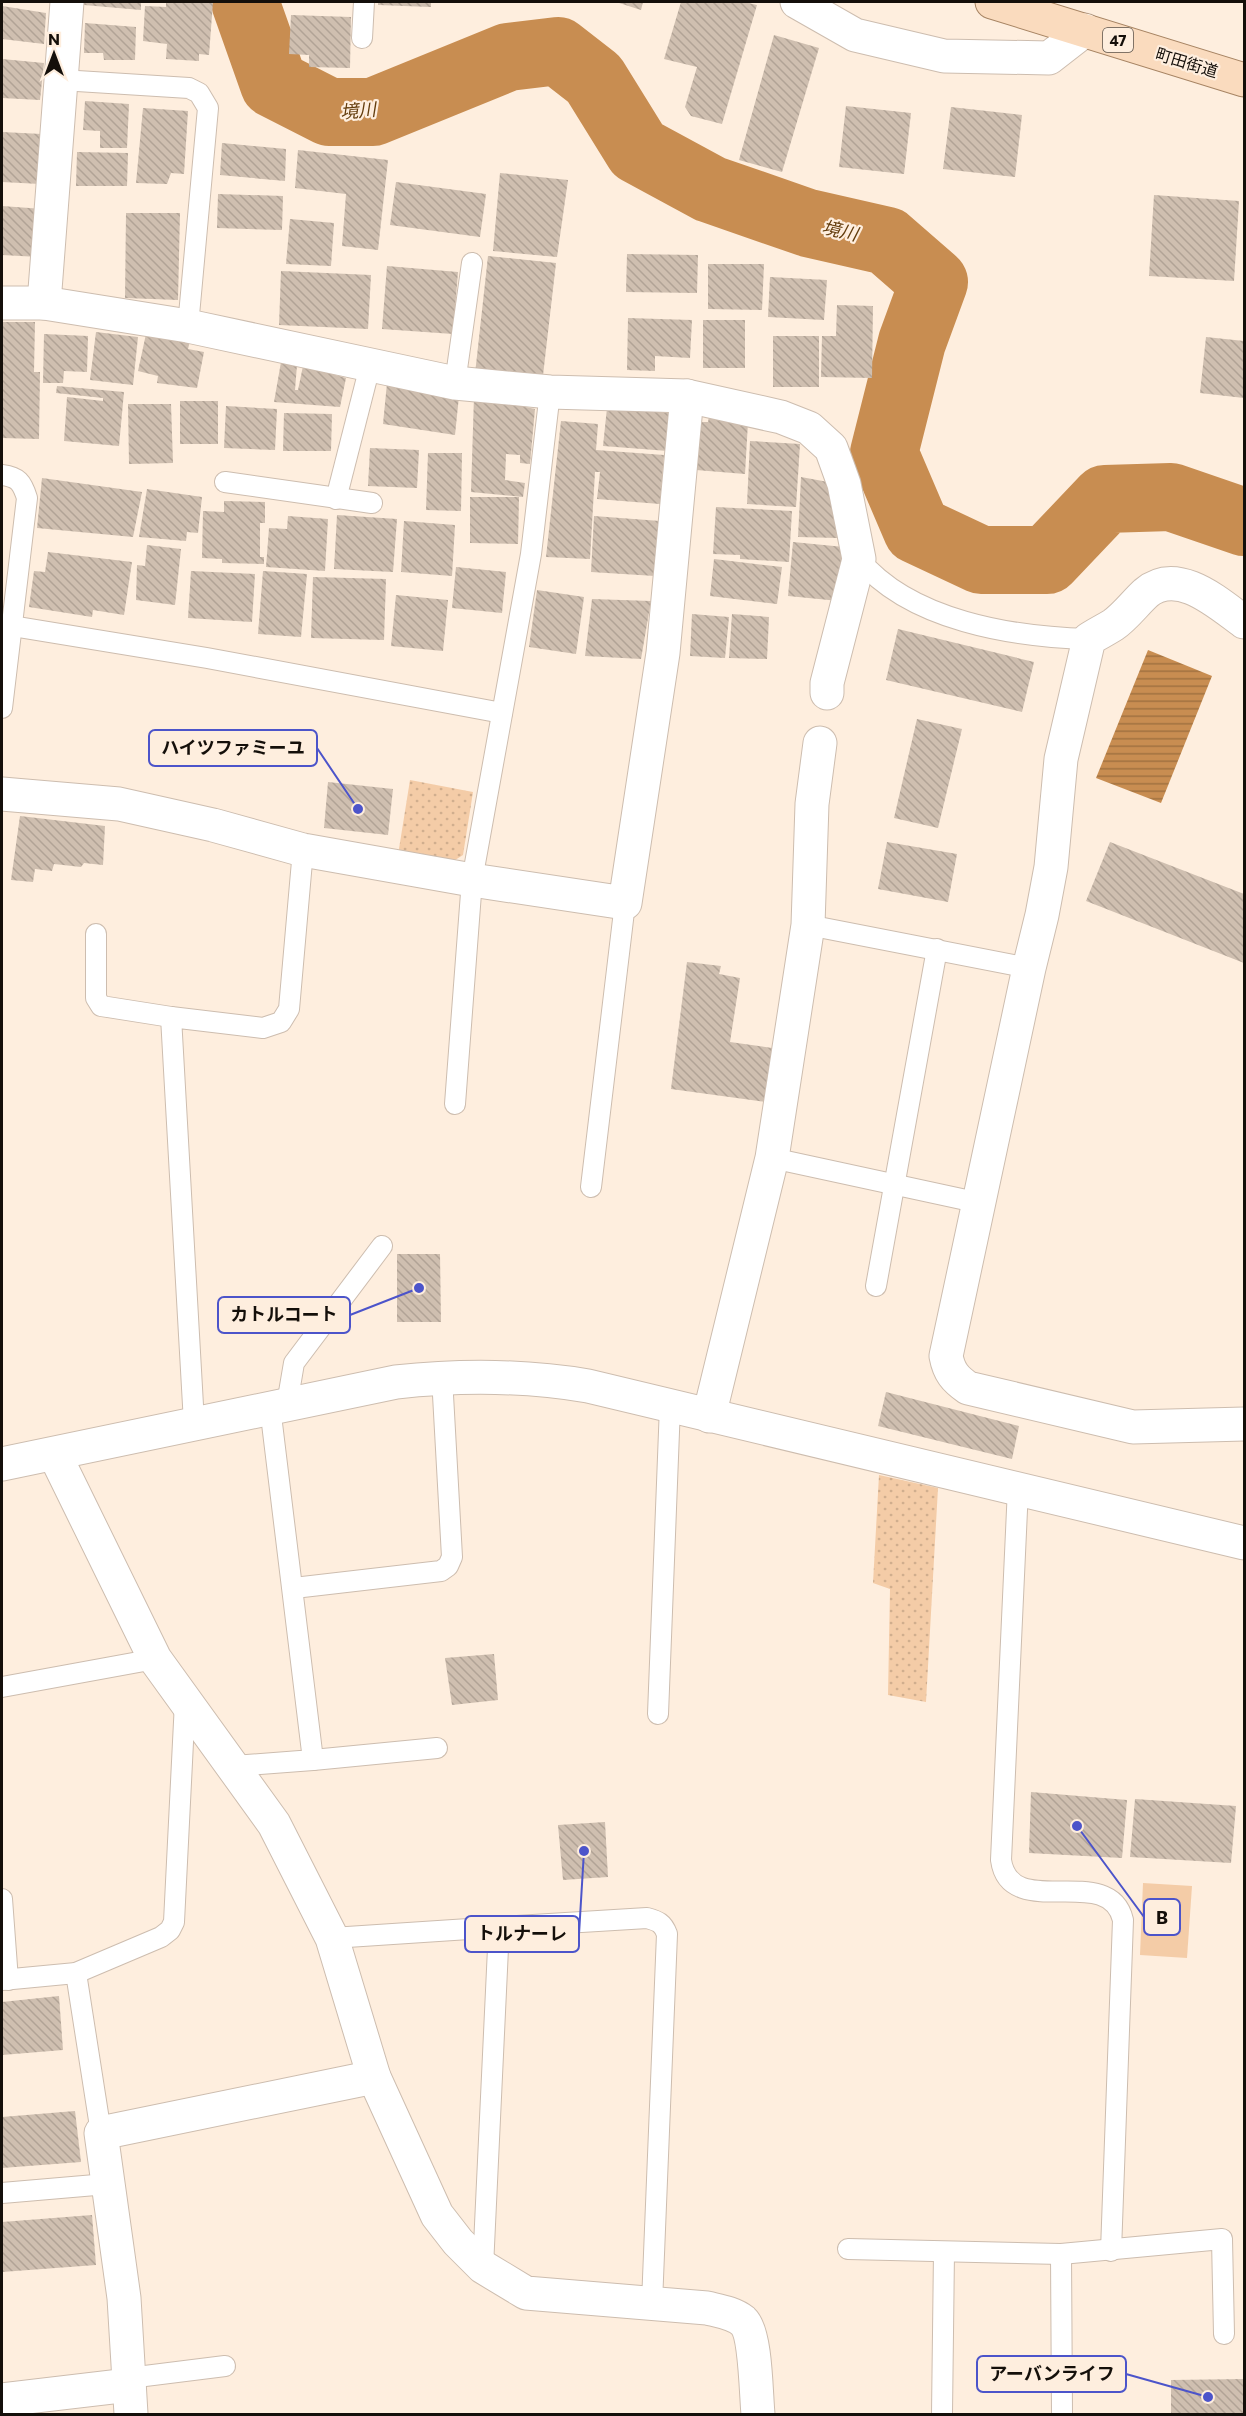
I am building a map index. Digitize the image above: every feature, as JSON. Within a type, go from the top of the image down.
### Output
[{"type":"main road","name":"町田街道","points":[[992,2],[1040,8],[1085,30],[1245,80]]},
{"type":"street","points":[[44,303],[67,2]]},
{"type":"street","points":[[796,2],[855,35],[944,56],[1049,58],[1085,30]]},
{"type":"street","points":[[2,303],[44,303],[188,326],[455,383],[550,392],[687,396],[781,417],[809,428],[831,448],[844,484],[859,559],[827,683],[827,693]]},
{"type":"street","points":[[2,794],[119,804],[213,825],[303,850],[472,880],[625,903],[663,653],[687,396]]},
{"type":"street","points":[[1245,622],[1194,588],[1181,584],[1161,585],[1148,591],[1114,625],[1089,639],[1061,759],[1051,867],[1042,915],[946,1356],[949,1370],[968,1388],[1132,1427],[1245,1424]]},
{"type":"street","points":[[709,1416],[772,1158],[808,925],[812,804],[820,743]]},
{"type":"street","points":[[2,1464],[55,1455],[194,1423],[396,1382],[442,1377],[546,1379],[670,1406],[1245,1543]]},
{"type":"street","points":[[55,1455],[155,1659],[274,1824],[332,1938],[374,2077],[437,2215],[458,2242],[483,2267],[526,2293],[707,2308],[735,2316],[745,2323],[751,2337],[758,2415]]},
{"type":"street","points":[[2,2400],[130,2393],[124,2298],[101,2133],[374,2077]]},
{"type":"lane","points":[[362,38],[364,2]]},
{"type":"lane","points":[[60,80],[189,88],[204,99],[208,108],[188,326]]},
{"type":"lane","points":[[455,383],[472,263]]},
{"type":"lane","points":[[336,499],[370,366]]},
{"type":"lane","points":[[455,1104],[472,880],[531,554],[550,392]]},
{"type":"lane","points":[[2,475],[15,477],[23,484],[27,498],[2,708]]},
{"type":"lane","points":[[225,482],[336,499],[372,502]]},
{"type":"lane","points":[[859,559],[874,578],[889,589],[945,614],[1012,633],[1089,639]]},
{"type":"lane","points":[[12,626],[219,660],[502,713]]},
{"type":"lane","points":[[96,934],[96,998],[101,1006],[263,1028],[281,1022],[289,1008],[303,850]]},
{"type":"lane","points":[[591,1188],[625,903]]},
{"type":"lane","points":[[808,925],[1029,968]]},
{"type":"lane","points":[[876,1286],[896,1186],[937,949]]},
{"type":"lane","points":[[171,1017],[194,1423]]},
{"type":"lane","points":[[772,1158],[980,1203]]},
{"type":"lane","points":[[313,1760],[294,1588],[278,1406],[294,1363],[382,1246]]},
{"type":"lane","points":[[294,1588],[441,1571],[448,1566],[452,1557],[442,1377]]},
{"type":"lane","points":[[657,1714],[670,1406]]},
{"type":"lane","points":[[1018,1488],[1001,1860],[1003,1875],[1013,1885],[1025,1889],[1103,1894],[1114,1901],[1121,1910],[1123,1932],[1111,2251]]},
{"type":"lane","points":[[2,1687],[155,1659]]},
{"type":"lane","points":[[2,1899],[4,1980],[76,1973],[161,1937],[170,1930],[174,1922],[186,1700]]},
{"type":"lane","points":[[234,1766],[437,1748]]},
{"type":"lane","points":[[332,1938],[647,1918],[657,1920],[664,1926],[667,1934],[652,2303]]},
{"type":"lane","points":[[483,2267],[499,1927]]},
{"type":"lane","points":[[76,1973],[101,2133]]},
{"type":"lane","points":[[2,2193],[107,2184]]},
{"type":"lane","points":[[848,2249],[1061,2254],[1222,2239],[1224,2334]]},
{"type":"lane","points":[[942,2415],[944,2252]]},
{"type":"lane","points":[[1061,2254],[1062,2415]]},
{"type":"lane","points":[[130,2393],[225,2367]]},
{"type":"shaded area","points":[[1148,650],[1212,676],[1161,803],[1096,778]]},
{"type":"shaded area","points":[[410,780],[473,792],[463,855],[449,864],[398,855]]},
{"type":"shaded area","points":[[879,1475],[938,1488],[926,1702],[888,1695],[890,1589],[873,1583]]},
{"type":"shaded area","points":[[1143,1883],[1192,1886],[1187,1958],[1140,1955]]},
{"type":"building","points":[[84,2],[141,2],[141,10],[84,5]]},
{"type":"building","points":[[166,2],[213,2],[209,55],[199,54],[199,61],[166,59],[167,44],[143,41],[145,6],[166,7]]},
{"type":"building","points":[[378,2],[431,2],[431,7],[378,5]]},
{"type":"building","points":[[616,2],[643,2],[641,10]]},
{"type":"building","points":[[681,2],[744,2],[757,5],[722,124],[691,116],[685,107],[697,67],[664,59]]},
{"type":"building","points":[[2,6],[46,13],[44,44],[2,39]]},
{"type":"building","points":[[291,15],[351,17],[350,68],[309,67],[309,55],[289,54]]},
{"type":"building","points":[[85,23],[136,27],[135,60],[104,60],[103,53],[84,53]]},
{"type":"building","points":[[774,35],[819,48],[782,172],[739,160]]},
{"type":"building","points":[[2,59],[44,63],[40,100],[2,98]]},
{"type":"building","points":[[85,101],[129,104],[127,148],[100,148],[100,131],[83,130]]},
{"type":"building","points":[[846,106],[911,113],[904,174],[839,167]]},
{"type":"building","points":[[951,107],[1022,115],[1015,177],[943,169]]},
{"type":"building","points":[[143,108],[188,111],[184,174],[171,173],[167,184],[136,183]]},
{"type":"building","points":[[2,132],[42,134],[40,184],[2,182]]},
{"type":"building","points":[[222,143],[286,149],[285,181],[220,175]]},
{"type":"building","points":[[298,150],[388,160],[378,250],[342,246],[346,194],[295,188]]},
{"type":"building","points":[[77,152],[128,153],[127,186],[76,186]]},
{"type":"building","points":[[500,173],[568,180],[557,257],[493,251]]},
{"type":"building","points":[[396,182],[486,194],[480,237],[390,225]]},
{"type":"building","points":[[218,194],[283,196],[282,230],[217,228]]},
{"type":"building","points":[[1154,195],[1239,201],[1234,281],[1149,276]]},
{"type":"building","points":[[2,206],[43,209],[39,257],[2,255]]},
{"type":"building","points":[[126,213],[180,213],[178,300],[125,298]]},
{"type":"building","points":[[290,219],[334,223],[331,266],[286,264]]},
{"type":"building","points":[[627,254],[698,255],[697,293],[626,292]]},
{"type":"building","points":[[488,256],[556,263],[542,384],[475,374]]},
{"type":"building","points":[[708,264],[764,264],[762,310],[708,309]]},
{"type":"building","points":[[387,266],[458,272],[453,334],[382,329]]},
{"type":"building","points":[[281,271],[371,275],[368,329],[279,325]]},
{"type":"building","points":[[770,277],[827,280],[824,320],[768,317]]},
{"type":"building","points":[[837,305],[873,306],[872,378],[821,377],[822,336],[836,336]]},
{"type":"building","points":[[628,318],[692,320],[690,358],[655,356],[655,371],[627,370]]},
{"type":"building","points":[[703,320],[745,320],[745,368],[703,368]]},
{"type":"building","points":[[2,322],[35,322],[34,372],[40,372],[39,439],[2,438]]},
{"type":"building","points":[[96,332],[138,337],[133,385],[90,380]]},
{"type":"building","points":[[44,334],[88,336],[87,372],[64,371],[63,383],[43,383]]},
{"type":"building","points":[[146,334],[190,341],[188,349],[204,352],[197,388],[157,383],[158,376],[138,371]]},
{"type":"building","points":[[773,336],[819,336],[819,387],[773,387]]},
{"type":"building","points":[[1206,337],[1244,341],[1244,398],[1200,393]]},
{"type":"building","points":[[281,362],[297,365],[295,390],[298,390],[303,366],[346,378],[340,407],[274,402]]},
{"type":"building","points":[[387,383],[459,396],[455,435],[383,424]]},
{"type":"building","points":[[57,386],[124,392],[119,446],[64,441],[67,397],[103,401],[103,398],[56,393]]},
{"type":"building","points":[[474,396],[535,409],[530,464],[520,463],[520,455],[506,454],[505,480],[525,483],[523,497],[471,492]]},
{"type":"building","points":[[180,401],[218,401],[218,444],[180,444]]},
{"type":"building","points":[[128,404],[171,404],[173,463],[129,464]]},
{"type":"building","points":[[226,406],[277,409],[275,450],[224,448]]},
{"type":"building","points":[[607,408],[671,413],[668,451],[603,446]]},
{"type":"building","points":[[284,413],[332,414],[331,451],[283,451]]},
{"type":"building","points":[[709,417],[748,422],[745,474],[696,470],[698,422],[708,422]]},
{"type":"building","points":[[561,421],[598,424],[596,450],[664,455],[660,504],[597,499],[600,472],[595,472],[590,559],[546,557]]},
{"type":"building","points":[[750,441],[800,444],[796,507],[747,504]]},
{"type":"building","points":[[370,448],[419,450],[417,488],[368,486]]},
{"type":"building","points":[[428,453],[462,453],[461,511],[426,510]]},
{"type":"building","points":[[801,477],[828,482],[834,499],[837,538],[798,537]]},
{"type":"building","points":[[42,478],[142,492],[133,537],[37,528]]},
{"type":"building","points":[[147,489],[202,497],[198,533],[187,532],[186,541],[139,537]]},
{"type":"building","points":[[470,497],[519,497],[518,544],[470,543]]},
{"type":"building","points":[[224,501],[265,502],[265,523],[260,523],[260,557],[264,557],[264,564],[222,563],[222,559],[202,558],[203,511],[224,512]]},
{"type":"building","points":[[716,507],[792,511],[789,562],[740,559],[740,555],[713,554]]},
{"type":"building","points":[[337,515],[397,519],[393,572],[334,569]]},
{"type":"building","points":[[288,516],[328,519],[325,571],[266,567],[269,528],[287,529]]},
{"type":"building","points":[[594,516],[660,521],[655,576],[591,572]]},
{"type":"building","points":[[404,521],[455,525],[452,576],[401,572]]},
{"type":"building","points":[[793,542],[844,547],[839,601],[788,596]]},
{"type":"building","points":[[147,545],[181,549],[175,605],[136,600],[137,565],[145,566]]},
{"type":"building","points":[[48,552],[132,562],[124,615],[93,610],[92,617],[29,607],[34,571],[45,572]]},
{"type":"building","points":[[714,559],[782,567],[777,604],[710,596]]},
{"type":"building","points":[[456,567],[506,572],[502,613],[452,608]]},
{"type":"building","points":[[191,571],[255,574],[252,622],[188,618]]},
{"type":"building","points":[[263,571],[307,574],[301,637],[258,634]]},
{"type":"building","points":[[313,577],[386,579],[384,640],[311,638]]},
{"type":"building","points":[[537,590],[584,597],[576,654],[529,647]]},
{"type":"building","points":[[396,595],[448,600],[443,651],[391,646]]},
{"type":"building","points":[[592,599],[651,601],[641,659],[585,656]]},
{"type":"building","points":[[692,614],[729,617],[725,658],[690,656]]},
{"type":"building","points":[[732,614],[769,617],[767,659],[729,658]]},
{"type":"building","points":[[898,629],[1034,662],[1022,712],[886,680]]},
{"type":"building","points":[[917,719],[962,729],[938,828],[894,818]]},
{"type":"building","points":[[328,782],[393,789],[388,835],[324,828]]},
{"type":"building","points":[[20,816],[105,826],[103,865],[84,863],[81,867],[54,864],[52,871],[35,869],[33,882],[11,880]]},
{"type":"building","points":[[887,842],[957,854],[948,902],[878,889]]},
{"type":"building","points":[[1110,842],[1244,894],[1244,963],[1086,901]]},
{"type":"building","points":[[687,962],[721,966],[719,974],[740,978],[730,1042],[772,1048],[765,1102],[671,1089]]},
{"type":"building","points":[[397,1254],[440,1254],[441,1322],[397,1322]]},
{"type":"building","points":[[886,1392],[1019,1426],[1012,1459],[878,1426]]},
{"type":"building","points":[[494,1654],[498,1700],[452,1705],[445,1658]]},
{"type":"building","points":[[1031,1792],[1127,1800],[1122,1858],[1029,1853]]},
{"type":"building","points":[[1135,1799],[1236,1806],[1231,1863],[1130,1857]]},
{"type":"building","points":[[605,1822],[608,1877],[563,1880],[558,1825]]},
{"type":"building","points":[[59,1996],[63,2050],[2,2055],[2,2002]]},
{"type":"building","points":[[75,2111],[81,2162],[2,2168],[2,2117]]},
{"type":"building","points":[[92,2215],[96,2265],[2,2272],[2,2222]]},
{"type":"building","points":[[1244,2379],[1244,2414],[1171,2414],[1171,2380]]},
{"type":"waterway","name":"境川","points":[[245,2],[274,84],[329,112],[373,112],[508,57],[558,51],[594,79],[638,150],[710,189],[808,223],[887,241],[934,282],[912,342],[884,453],[917,530],[981,560],[1047,560],[1105,499],[1171,497],[1244,522]]},
{"type":"place","name":"ハイツファミーユ","points":[[358,809]]},
{"type":"place","name":"カトルコート","points":[[419,1288]]},
{"type":"place","name":"B","points":[[1077,1826]]},
{"type":"place","name":"トルナーレ","points":[[584,1851]]},
{"type":"place","name":"アーバンライフ","points":[[1208,2397]]}]
